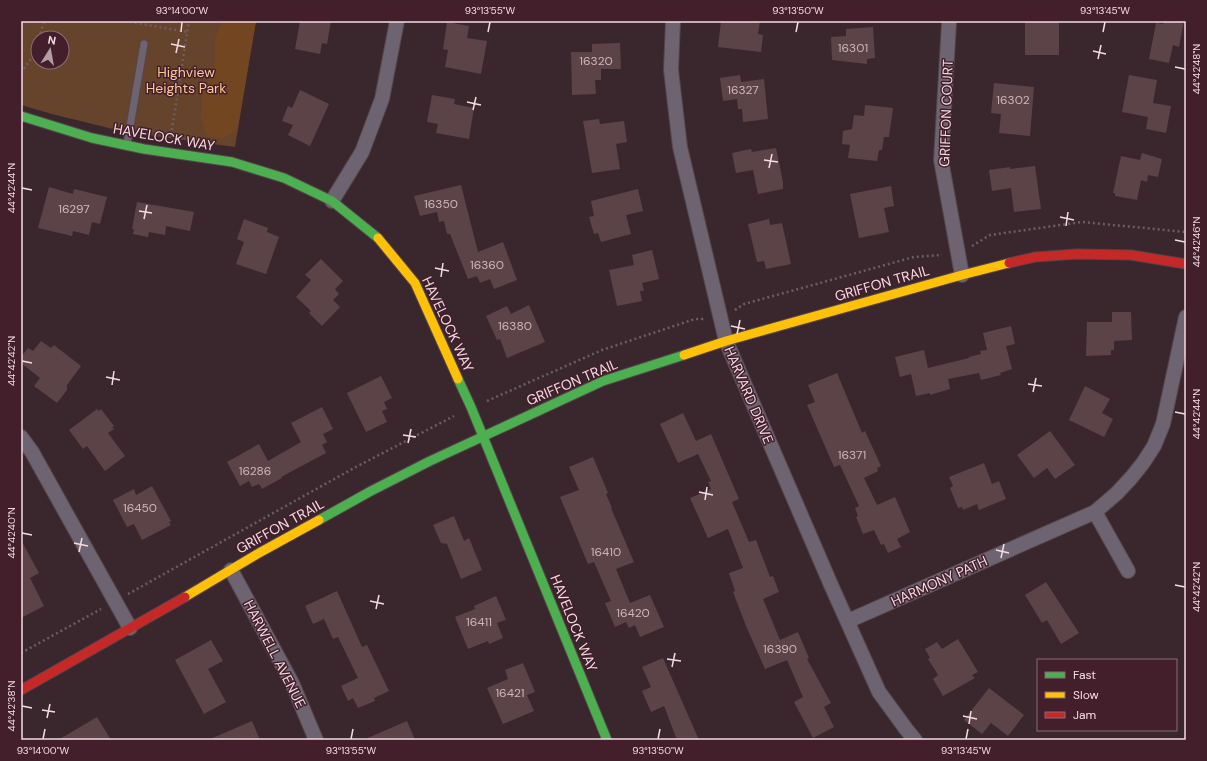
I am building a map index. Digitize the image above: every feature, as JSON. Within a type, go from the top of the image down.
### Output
[{"type":"street","points":[[332,201],[362,152],[382,99],[397,21]]},
{"type":"street","name":"HARVARD DRIVE","points":[[673,21],[671,70],[680,147],[726,340],[879,692],[915,740]]},
{"type":"street","name":"GRIFFON COURT","points":[[949,23],[941,160],[962,275]]},
{"type":"street","name":"HAVELOCK WAY","points":[[21,116],[92,138],[126,146],[232,162],[284,178],[332,201],[378,238],[415,282],[483,436],[607,740]]},
{"type":"street","name":"GRIFFON TRAIL","points":[[21,690],[371,491],[430,461],[603,381],[726,340],[962,275],[1035,257],[1077,254],[1131,255],[1186,264]]},
{"type":"street","name":"HARMONY PATH","points":[[848,621],[1095,512],[1117,493],[1143,463],[1154,446],[1163,424],[1186,317]]},
{"type":"street","points":[[21,437],[32,452],[130,628]]},
{"type":"street","points":[[1095,512],[1128,571]]},
{"type":"street","name":"HARWELL AVENUE","points":[[231,570],[292,684],[316,740]]},
{"type":"lane","points":[[126,146],[144,44]]},
{"type":"path","points":[[125,21],[187,32]]},
{"type":"path","points":[[169,153],[189,21]]},
{"type":"path","points":[[21,73],[30,60]]},
{"type":"path","points":[[21,653],[354,468],[471,408],[602,350],[695,319],[721,318]]},
{"type":"green space","name":"Highview Heights Park","points":[[21,21],[256,21],[235,147],[125,132],[21,105]]},
{"type":"shaded area","points":[[222,21],[256,21],[237,131],[222,139],[206,135],[201,118],[202,95],[213,71],[215,39]]},
{"type":"building","points":[[300,21],[331,21],[327,44],[322,43],[320,54],[295,49]]},
{"type":"building","points":[[721,21],[760,21],[758,34],[763,35],[761,52],[718,47]]},
{"type":"building","points":[[1025,21],[1059,21],[1059,55],[1025,55]]},
{"type":"building","points":[[1164,21],[1184,21],[1179,47],[1173,45],[1169,63],[1149,59],[1156,23],[1163,24]]},
{"type":"building","points":[[447,22],[469,26],[467,38],[487,41],[481,74],[445,67],[448,50],[443,49]]},
{"type":"building","points":[[873,27],[875,58],[867,59],[867,64],[832,60],[831,37],[846,36],[846,29]]},
{"type":"building","points":[[620,43],[621,69],[601,69],[601,80],[595,80],[596,94],[572,95],[571,52],[592,52],[592,44]]},
{"type":"building","points":[[740,75],[741,82],[764,79],[768,119],[743,122],[742,109],[738,109],[737,99],[723,101],[720,78]]},
{"type":"building","points":[[1129,75],[1157,80],[1153,103],[1171,106],[1166,133],[1146,129],[1148,117],[1122,112]]},
{"type":"building","points":[[994,83],[1034,87],[1030,136],[999,133],[1001,114],[991,113]]},
{"type":"building","points":[[300,90],[329,104],[310,146],[288,135],[293,125],[282,121],[288,106],[292,108]]},
{"type":"building","points":[[432,95],[455,99],[454,104],[474,108],[469,139],[436,133],[438,124],[427,122]]},
{"type":"building","points":[[865,105],[893,108],[889,137],[884,137],[882,150],[879,150],[877,161],[848,158],[850,145],[842,144],[843,131],[852,129],[854,115],[864,116]]},
{"type":"building","points":[[599,119],[600,124],[624,121],[627,142],[616,144],[620,169],[592,173],[583,121]]},
{"type":"building","points":[[776,148],[783,189],[758,194],[753,170],[736,173],[732,153],[751,149],[752,152]]},
{"type":"building","points":[[1142,153],[1162,159],[1158,177],[1148,175],[1147,182],[1141,180],[1137,200],[1115,196],[1115,193],[1113,193],[1121,156],[1140,160]]},
{"type":"building","points":[[1035,166],[1041,209],[1014,212],[1011,188],[992,191],[989,170]]},
{"type":"building","points":[[461,185],[478,252],[503,242],[517,280],[494,289],[490,279],[480,283],[477,276],[468,279],[450,234],[447,234],[444,221],[439,222],[437,212],[420,216],[414,196]]},
{"type":"building","points":[[891,186],[894,206],[884,208],[889,232],[859,238],[850,194]]},
{"type":"building","points":[[49,187],[73,194],[74,189],[107,197],[100,224],[92,222],[89,235],[73,231],[72,236],[38,228]]},
{"type":"building","points":[[638,189],[643,211],[626,215],[631,234],[601,242],[598,233],[594,234],[589,217],[594,216],[591,201]]},
{"type":"building","points":[[137,202],[194,212],[190,231],[166,226],[165,235],[149,232],[148,237],[133,234],[134,229],[132,229]]},
{"type":"building","points":[[244,219],[268,228],[267,232],[279,237],[266,274],[236,264],[244,242],[237,239]]},
{"type":"building","points":[[769,219],[770,225],[782,223],[791,264],[766,269],[764,261],[757,262],[748,224]]},
{"type":"building","points":[[652,250],[659,279],[642,283],[644,291],[640,291],[642,301],[617,306],[609,270],[634,265],[632,255]]},
{"type":"building","points":[[321,259],[343,281],[335,289],[339,294],[333,300],[340,307],[322,326],[309,313],[311,311],[296,297],[311,280],[305,275]]},
{"type":"building","points":[[529,305],[545,342],[507,358],[500,339],[497,340],[486,316],[507,306],[511,314]]},
{"type":"building","points":[[1112,312],[1131,312],[1132,340],[1114,341],[1114,350],[1111,350],[1111,355],[1086,356],[1087,322],[1112,322]]},
{"type":"building","points":[[1011,326],[1015,344],[1006,346],[1012,369],[1000,373],[1001,375],[981,380],[979,373],[948,379],[950,389],[930,395],[930,393],[916,396],[911,374],[900,377],[895,357],[924,350],[928,368],[969,358],[981,354],[980,351],[987,350],[983,333]]},
{"type":"building","points":[[41,341],[51,348],[54,345],[81,366],[67,385],[67,390],[57,403],[34,386],[40,378],[21,363],[21,357],[28,348],[33,351]]},
{"type":"building","points":[[837,373],[862,433],[865,431],[881,466],[877,468],[878,471],[864,478],[877,505],[895,497],[910,532],[897,539],[901,547],[888,553],[884,544],[881,545],[874,530],[863,534],[856,517],[858,516],[855,508],[859,506],[840,465],[834,467],[807,405],[815,402],[808,385]]},
{"type":"building","points":[[381,376],[392,398],[384,402],[387,409],[382,411],[387,422],[366,432],[347,393]]},
{"type":"building","points":[[1085,386],[1110,399],[1102,413],[1113,419],[1104,437],[1069,420]]},
{"type":"building","points":[[322,407],[333,429],[323,434],[327,442],[322,445],[326,453],[262,489],[259,484],[252,487],[249,481],[240,486],[227,462],[259,444],[268,461],[301,442],[291,423]]},
{"type":"building","points":[[97,409],[99,411],[101,409],[114,426],[112,427],[114,429],[108,433],[125,456],[105,471],[87,446],[83,449],[69,430]]},
{"type":"building","points":[[683,413],[696,441],[711,434],[739,499],[732,502],[749,542],[756,540],[770,577],[773,576],[779,592],[763,599],[780,640],[798,632],[809,658],[807,659],[831,703],[824,707],[834,727],[813,738],[794,702],[803,697],[787,660],[765,669],[746,626],[733,592],[735,591],[729,573],[743,568],[728,529],[708,538],[690,498],[711,489],[708,482],[711,481],[698,454],[678,463],[660,424]]},
{"type":"building","points":[[1050,431],[1075,465],[1055,479],[1047,468],[1034,478],[1017,455]]},
{"type":"building","points":[[593,457],[608,493],[606,494],[611,508],[634,562],[616,569],[630,603],[650,595],[664,627],[640,637],[635,625],[629,628],[626,622],[615,627],[605,603],[611,601],[594,562],[588,564],[560,497],[579,490],[569,467]]},
{"type":"building","points":[[984,463],[992,484],[999,481],[1006,499],[979,510],[977,504],[963,510],[962,507],[958,508],[950,488],[953,486],[949,477]]},
{"type":"building","points":[[152,486],[171,521],[169,522],[171,525],[142,540],[134,524],[127,527],[113,500],[134,489],[136,495]]},
{"type":"building","points":[[454,516],[464,541],[469,538],[482,570],[461,579],[447,544],[441,543],[433,525]]},
{"type":"building","points":[[21,540],[39,573],[30,578],[44,606],[21,618]]},
{"type":"building","points":[[1046,582],[1079,633],[1061,644],[1047,620],[1042,623],[1025,595]]},
{"type":"building","points":[[337,591],[362,647],[367,645],[389,691],[374,698],[375,701],[358,708],[353,698],[348,701],[341,686],[358,678],[338,637],[333,639],[324,619],[313,624],[305,606]]},
{"type":"building","points":[[496,596],[506,620],[497,623],[503,638],[489,644],[488,641],[468,649],[455,617],[475,609],[474,606]]},
{"type":"building","points":[[958,639],[978,672],[972,675],[975,678],[943,696],[933,679],[938,675],[928,659],[930,658],[925,649],[937,642],[942,649]]},
{"type":"building","points":[[211,640],[223,661],[208,669],[226,702],[204,714],[175,660]]},
{"type":"building","points":[[663,658],[699,740],[677,740],[664,706],[651,712],[642,691],[651,687],[642,667]]},
{"type":"building","points":[[523,663],[535,692],[527,695],[534,711],[503,724],[487,688],[508,679],[505,670]]},
{"type":"building","points":[[989,688],[1024,715],[1008,736],[991,723],[982,734],[964,720]]},
{"type":"building","points":[[97,717],[111,740],[58,740]]},
{"type":"building","points":[[252,721],[260,740],[208,740]]},
{"type":"building","points":[[407,721],[415,740],[363,740]]},
{"type":"traffic: fast","points":[[21,116],[92,138],[144,149],[232,162],[284,178],[332,201],[378,238]]},
{"type":"traffic: fast","points":[[319,520],[371,491],[430,461],[603,381],[684,355]]},
{"type":"traffic: fast","points":[[458,379],[471,407],[607,740]]},
{"type":"traffic: slow","points":[[378,238],[415,283],[458,379]]},
{"type":"traffic: slow","points":[[684,355],[726,341],[1009,263]]},
{"type":"traffic: slow","points":[[185,597],[259,553],[319,520]]},
{"type":"traffic: jam","points":[[1009,263],[1035,257],[1077,254],[1131,255],[1186,264]]},
{"type":"traffic: jam","points":[[21,690],[185,597]]}]
